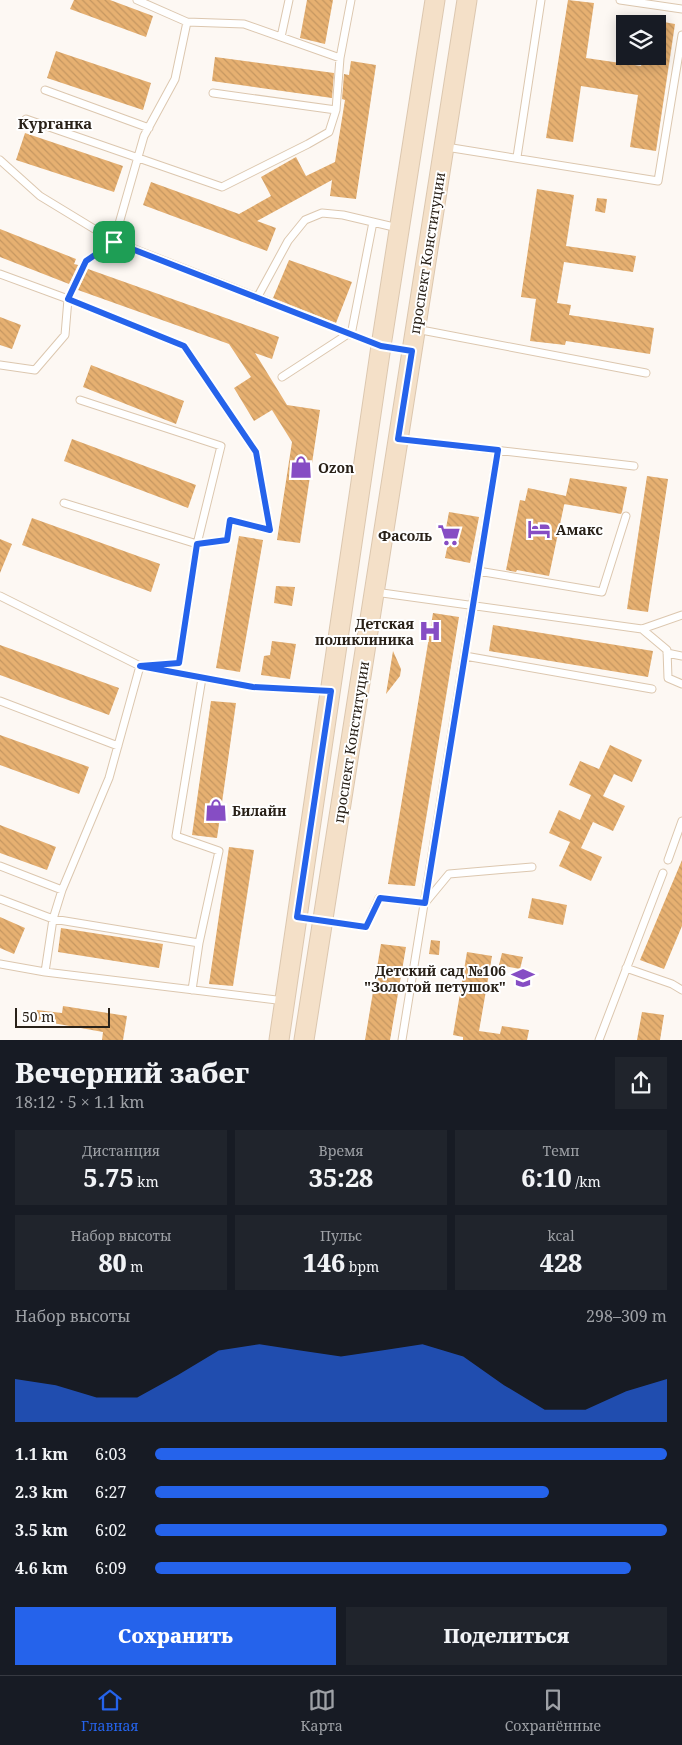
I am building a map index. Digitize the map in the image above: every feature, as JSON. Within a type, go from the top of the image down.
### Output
[{"type":"main road","name":"проспект Конституции","points":[[279,1040],[381,346],[435,0]]},
{"type":"main road","name":"проспект Конституции","points":[[304,1040],[467,0]]},
{"type":"main road","points":[[381,346],[412,351]]},
{"type":"main road","points":[[350,563],[378,566]]},
{"type":"main road","points":[[297,917],[322,920]]},
{"type":"lane","points":[[137,0],[186,22],[244,24],[340,58]]},
{"type":"lane","points":[[281,37],[289,0]]},
{"type":"lane","points":[[26,119],[222,187],[329,132],[336,110],[340,58],[351,0]]},
{"type":"lane","points":[[516,157],[541,0]]},
{"type":"lane","points":[[620,0],[682,9]]},
{"type":"lane","points":[[0,365],[35,370],[66,335],[68,299],[86,261],[114,242],[144,136],[175,78],[186,22]]},
{"type":"lane","points":[[443,146],[658,180],[682,35]]},
{"type":"lane","points":[[44,90],[149,128]]},
{"type":"lane","points":[[213,93],[336,110]]},
{"type":"lane","points":[[0,160],[40,196],[114,242],[381,346]]},
{"type":"lane","points":[[257,298],[288,241],[306,220],[322,213],[343,215],[399,229]]},
{"type":"lane","points":[[282,377],[350,334],[373,222]]},
{"type":"lane","points":[[0,274],[184,346],[256,452],[270,530],[230,520],[227,540],[197,544],[64,503]]},
{"type":"lane","points":[[416,329],[646,373]]},
{"type":"lane","points":[[80,400],[221,446],[197,544],[179,663],[140,666]]},
{"type":"lane","points":[[398,439],[634,466]]},
{"type":"lane","points":[[402,1040],[498,450]]},
{"type":"lane","points":[[478,571],[602,592],[626,516]]},
{"type":"lane","points":[[374,592],[642,629],[682,616]]},
{"type":"lane","points":[[0,596],[140,666],[253,687],[331,691]]},
{"type":"lane","points":[[642,629],[667,650],[668,678],[682,684]]},
{"type":"lane","points":[[667,653],[682,656]]},
{"type":"lane","points":[[465,656],[652,689]]},
{"type":"lane","points":[[45,972],[53,919],[62,890],[109,778],[140,666]]},
{"type":"lane","points":[[192,990],[198,943],[219,852],[176,836],[202,678]]},
{"type":"lane","points":[[0,701],[118,746]]},
{"type":"lane","points":[[668,860],[682,821]]},
{"type":"lane","points":[[0,866],[62,890]]},
{"type":"lane","points":[[425,903],[449,874],[532,867]]},
{"type":"lane","points":[[599,1040],[663,873]]},
{"type":"lane","points":[[322,920],[366,927],[380,898],[425,903]]},
{"type":"lane","points":[[0,900],[53,919],[198,943]]},
{"type":"lane","points":[[0,964],[45,972],[285,1001]]},
{"type":"lane","points":[[626,968],[681,988]]},
{"type":"building","points":[[74,0],[110,0],[153,16],[146,37],[70,9]]},
{"type":"building","points":[[307,0],[333,0],[325,44],[300,38]]},
{"type":"building","points":[[568,0],[594,3],[586,58],[616,62],[616,65],[666,65],[666,22],[675,24],[656,151],[630,147],[638,95],[581,86],[573,142],[546,138]]},
{"type":"building","points":[[56,51],[151,83],[143,110],[47,78]]},
{"type":"building","points":[[215,57],[334,73],[332,98],[212,81]]},
{"type":"building","points":[[351,61],[376,65],[356,199],[330,196],[332,180],[257,221],[276,228],[267,251],[143,205],[151,182],[239,214],[271,196],[261,177],[296,157],[306,176],[335,162],[345,100],[342,99],[344,74],[349,75]]},
{"type":"building","points":[[25,133],[123,166],[114,192],[16,160]]},
{"type":"building","points":[[537,189],[574,195],[566,246],[636,256],[633,272],[564,262],[557,303],[571,305],[569,315],[654,328],[650,354],[566,341],[565,345],[530,341],[536,299],[521,297]]},
{"type":"building","points":[[597,198],[607,199],[605,213],[595,211]]},
{"type":"building","points":[[0,229],[76,259],[74,264],[78,265],[69,284],[0,257]]},
{"type":"building","points":[[289,260],[352,282],[336,323],[273,298]]},
{"type":"building","points":[[88,269],[279,337],[272,359],[255,353],[287,405],[320,410],[300,543],[277,540],[292,442],[272,410],[254,421],[234,388],[251,377],[229,344],[78,290]]},
{"type":"building","points":[[0,317],[21,325],[12,349],[0,345]]},
{"type":"building","points":[[91,365],[184,401],[176,424],[83,387]]},
{"type":"building","points":[[72,439],[196,485],[188,508],[64,461]]},
{"type":"building","points":[[647,476],[668,479],[648,612],[627,609]]},
{"type":"building","points":[[570,478],[627,487],[621,514],[564,504]]},
{"type":"building","points":[[528,488],[566,496],[549,576],[517,570],[516,572],[506,570],[520,500],[525,501]]},
{"type":"building","points":[[449,512],[479,517],[470,563],[445,558],[449,539],[444,539]]},
{"type":"building","points":[[32,518],[160,564],[151,592],[22,545]]},
{"type":"building","points":[[239,536],[263,540],[240,672],[216,668]]},
{"type":"building","points":[[0,539],[12,544],[0,573]]},
{"type":"building","points":[[276,586],[295,587],[292,606],[274,603]]},
{"type":"building","points":[[433,613],[459,617],[415,886],[388,884]]},
{"type":"building","points":[[493,625],[653,651],[648,677],[489,651]]},
{"type":"building","points":[[272,641],[296,644],[290,679],[261,675],[264,656],[270,655]]},
{"type":"building","points":[[0,645],[119,688],[109,715],[0,675]]},
{"type":"building","points":[[393,651],[401,669],[400,676],[386,694]]},
{"type":"building","points":[[211,701],[236,703],[217,838],[192,835]]},
{"type":"building","points":[[0,735],[89,767],[79,794],[0,765]]},
{"type":"building","points":[[610,745],[642,760],[632,782],[614,774],[603,796],[625,806],[613,831],[593,822],[581,848],[602,857],[591,881],[559,866],[570,842],[549,833],[559,810],[580,820],[591,795],[569,785],[580,761],[599,769]]},
{"type":"building","points":[[0,825],[56,847],[47,870],[0,853]]},
{"type":"building","points":[[229,847],[254,850],[233,986],[209,984]]},
{"type":"building","points":[[682,860],[682,926],[664,969],[640,960]]},
{"type":"building","points":[[532,898],[567,905],[563,925],[528,918]]},
{"type":"building","points":[[0,917],[25,928],[14,954],[0,948]]},
{"type":"building","points":[[61,928],[163,944],[159,968],[58,952]]},
{"type":"building","points":[[431,940],[440,941],[439,955],[429,954]]},
{"type":"building","points":[[381,944],[406,947],[390,1040],[365,1040]]},
{"type":"building","points":[[467,952],[492,956],[479,1031],[500,1034],[502,1026],[529,1030],[527,1040],[463,1040],[463,1037],[453,1035]]},
{"type":"building","points":[[502,953],[523,957],[520,969],[499,965]]},
{"type":"building","points":[[63,1006],[127,1016],[123,1040],[102,1040],[103,1032],[36,1020],[37,1010],[62,1013]]},
{"type":"building","points":[[642,1012],[664,1015],[660,1040],[637,1040]]},
{"type":"place","name":"Ozon","points":[[301,467]]},
{"type":"place","name":"Амакс","points":[[539,529]]},
{"type":"place","name":"Фасоль","points":[[449,535]]},
{"type":"place","name":"Детская поликлиника","points":[[430,631]]},
{"type":"place","name":"Билайн","points":[[216,810]]},
{"type":"place","name":"Детский сад №106 \"Золотой петушок\"","points":[[523,978]]},
{"type":"district","name":"Курганка","points":[[55,123]]},
{"type":"route","points":[[114,242],[381,346],[412,351],[398,439],[498,450],[425,903],[380,898],[366,927],[297,917],[331,691],[253,687],[140,666],[179,663],[197,544],[227,540],[230,520],[270,530],[256,452],[184,346],[68,299],[86,261],[114,242]]}]
